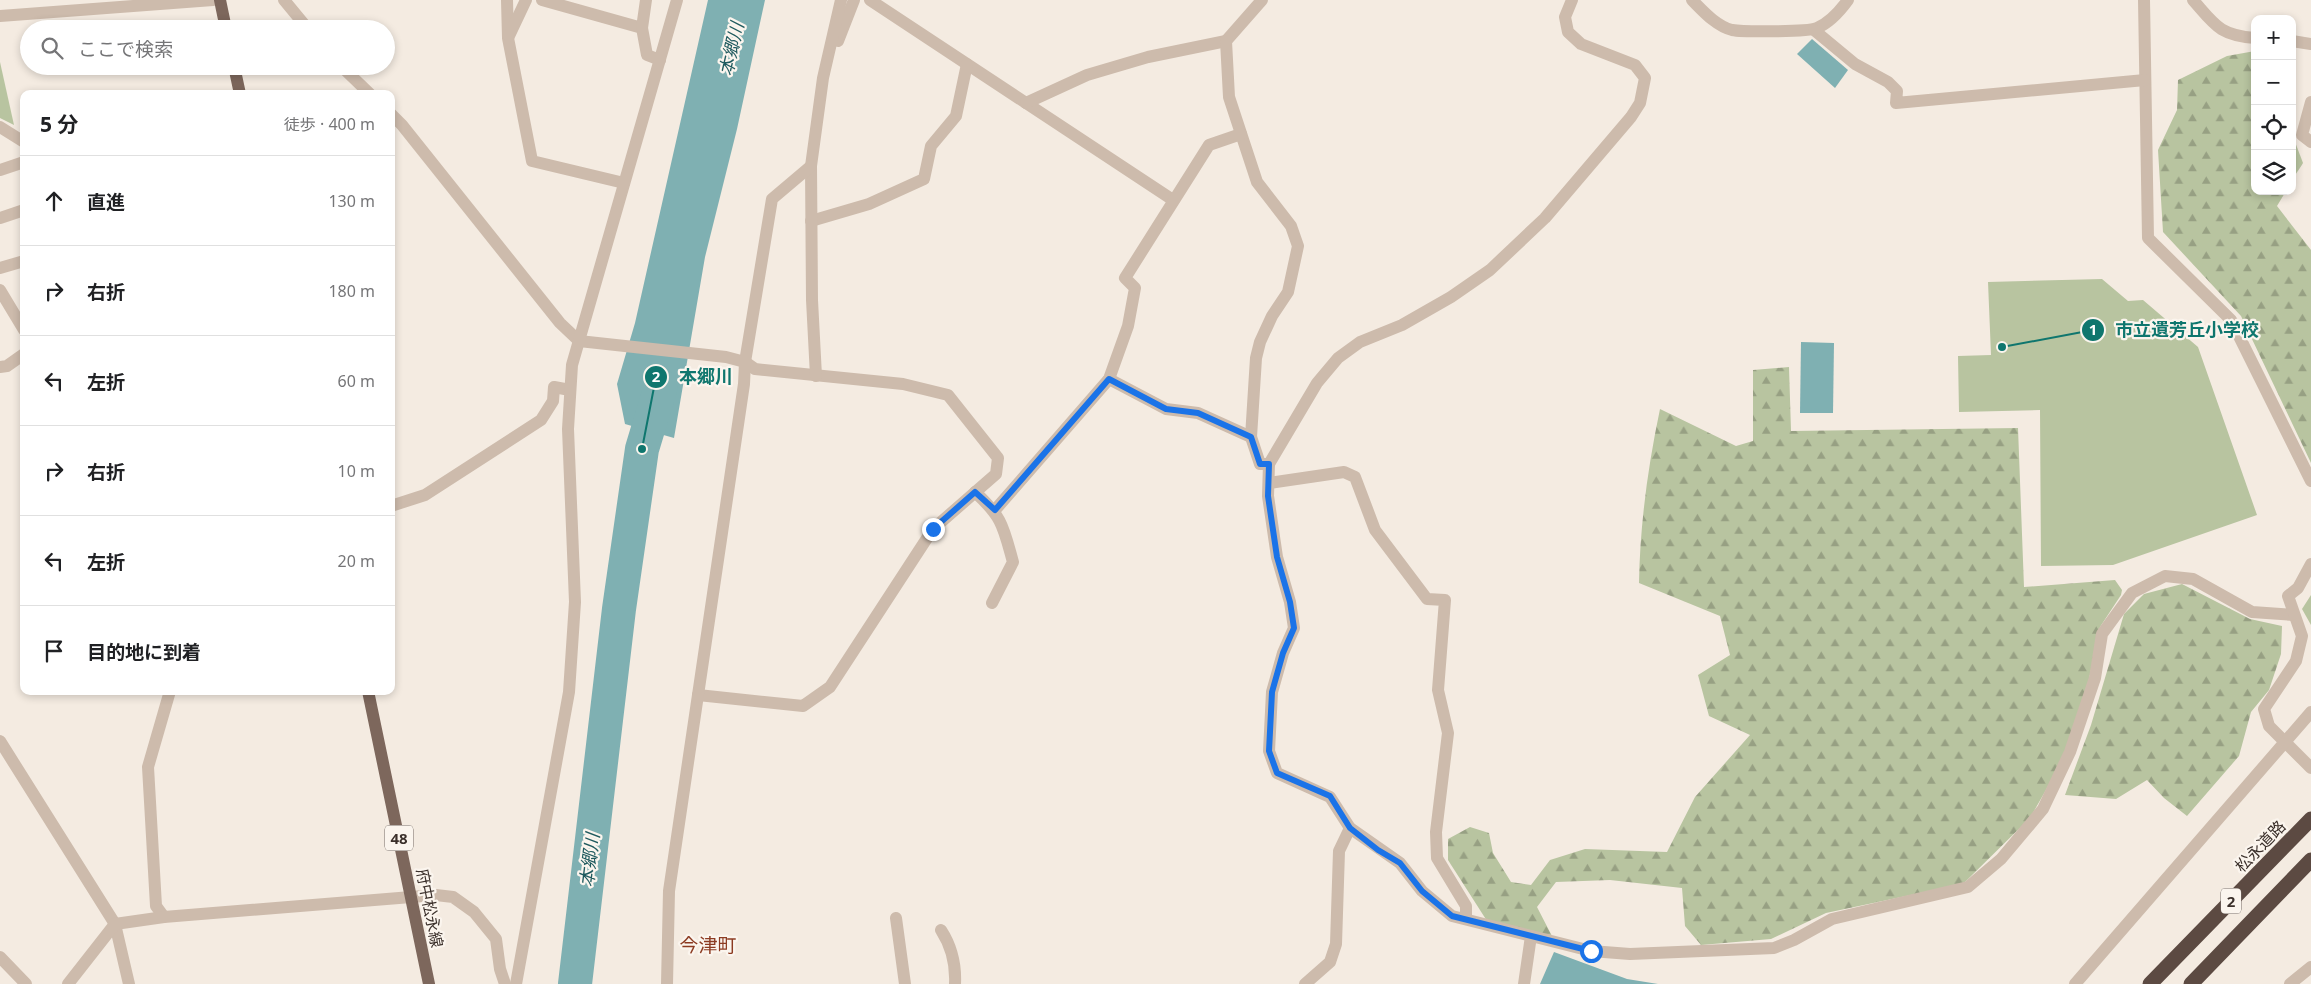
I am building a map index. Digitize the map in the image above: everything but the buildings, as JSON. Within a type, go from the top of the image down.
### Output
[{"type":"highway","name":"松永道路","points":[[2150,984],[2311,819]]},
{"type":"highway","name":"2","points":[[2191,984],[2311,860]]},
{"type":"highway","points":[[2281,891],[2311,877]]},
{"type":"main road","points":[[220,0],[224,20]]},
{"type":"main road","points":[[236,75],[239,90]]},
{"type":"main road","name":"府中松永線","points":[[369,695],[429,984]]},
{"type":"street","points":[[0,16],[213,0]]},
{"type":"street","points":[[284,0],[301,20]]},
{"type":"street","points":[[507,0],[508,38],[532,160],[624,183]]},
{"type":"street","points":[[508,38],[526,0]]},
{"type":"street","points":[[542,0],[642,28]]},
{"type":"street","points":[[646,0],[642,28],[647,55],[660,60]]},
{"type":"street","points":[[516,984],[569,692],[575,602],[568,429],[572,365],[677,0]]},
{"type":"street","points":[[816,376],[812,300],[811,166],[823,78],[841,0]]},
{"type":"street","points":[[823,78],[854,0]]},
{"type":"street","points":[[870,0],[1173,200]]},
{"type":"street","points":[[1026,103],[1087,75],[1148,57],[1226,41],[1262,0]]},
{"type":"street","points":[[1572,0],[1565,16],[1568,32],[1581,44],[1635,65],[1645,78],[1640,103],[1545,218],[1490,270],[1451,297],[1402,325],[1360,342],[1338,358],[1317,383],[1269,464],[1268,496],[1277,557],[1290,602],[1294,628],[1283,653],[1272,692],[1269,751],[1277,773],[1330,796],[1350,828],[1378,850],[1400,863],[1422,891],[1452,916],[1591,951],[1630,954],[1774,948],[1794,940],[1832,919],[1968,887],[2001,859],[2043,809],[2070,752],[2095,678],[2102,634],[2132,593],[2165,576],[2193,579],[2252,612],[2294,614]]},
{"type":"street","points":[[1692,0],[1715,22],[1731,30],[1814,30],[1827,22],[1848,0]]},
{"type":"street","points":[[2144,0],[2148,238],[2231,320],[2311,481]]},
{"type":"street","points":[[2193,0],[2218,28],[2235,36],[2251,38]]},
{"type":"street","points":[[1814,30],[1855,64],[1888,82],[1897,92],[1896,103],[2145,80]]},
{"type":"street","points":[[1226,41],[1229,97],[1257,182],[1291,226],[1298,246],[1288,292],[1272,316],[1260,342],[1256,358],[1251,437],[1260,464],[1269,464]]},
{"type":"street","points":[[2296,42],[2311,44]]},
{"type":"street","points":[[811,221],[869,204],[924,179],[930,146],[956,116],[966,64]]},
{"type":"street","points":[[350,75],[366,90]]},
{"type":"street","points":[[2311,102],[2302,135],[2311,142]]},
{"type":"street","points":[[395,118],[560,323],[579,341],[726,358],[745,362],[756,369],[903,384],[948,395],[998,458],[996,474],[933,529],[830,687],[803,706],[698,696]]},
{"type":"street","points":[[0,127],[20,140]]},
{"type":"street","points":[[995,510],[1109,379],[1128,326],[1135,288],[1124,278],[1209,145],[1241,134]]},
{"type":"street","points":[[0,170],[20,163]]},
{"type":"street","points":[[668,984],[669,890],[743,394],[745,362],[772,199],[811,166]]},
{"type":"street","points":[[0,218],[20,211]]},
{"type":"street","points":[[0,268],[20,261]]},
{"type":"street","points":[[0,290],[20,314]]},
{"type":"street","points":[[0,367],[7,366],[20,357]]},
{"type":"street","points":[[1109,379],[1166,409],[1198,413],[1251,437]]},
{"type":"street","points":[[395,505],[425,495],[541,420],[553,401],[554,387],[570,390]]},
{"type":"street","points":[[1269,484],[1344,472],[1355,477],[1375,530],[1427,599],[1445,600],[1438,690],[1448,733],[1436,832],[1437,858],[1466,906],[1466,919]]},
{"type":"street","points":[[975,492],[995,510],[1002,522],[1013,562],[992,603]]},
{"type":"street","points":[[2311,564],[2298,588],[2288,596],[2302,636],[2296,661],[2264,709],[2269,726],[2311,768]]},
{"type":"street","points":[[164,917],[156,906],[148,767],[169,695]]},
{"type":"street","points":[[2075,984],[2311,712]]},
{"type":"street","points":[[0,741],[115,924],[129,984]]},
{"type":"street","points":[[1305,984],[1330,962],[1336,944],[1339,851],[1350,828]]},
{"type":"street","points":[[68,984],[115,924],[164,917],[436,896],[452,897],[474,912],[496,939],[500,969],[505,984]]},
{"type":"street","points":[[896,918],[905,984]]},
{"type":"street","points":[[941,930],[950,944],[956,970],[955,984]]},
{"type":"street","points":[[1524,984],[1531,936]]},
{"type":"street","points":[[0,957],[26,984]]},
{"type":"street","points":[[2290,984],[2311,967]]},
{"type":"green space","points":[[2251,52],[2251,195],[2284,195],[2277,206],[2311,250],[2311,463],[2241,316],[2163,232],[2158,150],[2177,110],[2178,80],[2227,56]]},
{"type":"green space","points":[[0,62],[14,125],[0,118]]},
{"type":"green space","points":[[2296,145],[2303,163],[2296,174]]},
{"type":"green space","points":[[2102,279],[2128,301],[2143,300],[2198,347],[2257,515],[2113,565],[2041,566],[2040,410],[1959,412],[1958,356],[1991,355],[1988,282]]},
{"type":"green space","points":[[1789,367],[1791,431],[2018,428],[2024,587],[2115,580],[2122,590],[2121,595],[2100,627],[2089,679],[2067,753],[2030,818],[1963,884],[1826,913],[1771,939],[1701,945],[1685,926],[1682,888],[1610,880],[1556,882],[1537,907],[1554,940],[1487,921],[1448,860],[1448,839],[1470,827],[1489,833],[1493,853],[1511,882],[1531,885],[1550,860],[1585,849],[1667,852],[1695,797],[1750,735],[1709,716],[1698,675],[1730,655],[1720,616],[1639,583],[1643,517],[1648,474],[1660,409],[1736,446],[1753,441],[1753,370]]},
{"type":"green space","points":[[2182,584],[2250,619],[2282,626],[2281,654],[2269,690],[2251,712],[2239,756],[2187,816],[2164,798],[2147,780],[2116,799],[2065,795],[2091,725],[2124,614],[2144,594]]},
{"type":"green space","points":[[2311,595],[2311,625],[2302,609]]},
{"type":"water","points":[[708,0],[765,0],[737,129],[705,257],[674,438],[625,424],[617,384],[635,323]]},
{"type":"water","points":[[1812,39],[1848,70],[1835,88],[1797,54]]},
{"type":"water","points":[[1801,342],[1834,343],[1833,413],[1800,413]]},
{"type":"water","points":[[1554,952],[1627,979],[1658,984],[1540,984]]},
{"type":"waterway","name":"本郷川","points":[[575,984],[619,609],[642,449],[661,386]]},
{"type":"place","name":"市立遺芳丘小学校","points":[[2002,347]]},
{"type":"place","name":"本郷川","points":[[642,449]]},
{"type":"district","name":"今津町","points":[[708,945]]},
{"type":"route","points":[[933,529],[975,492],[995,510],[1109,379],[1166,409],[1198,413],[1251,437],[1260,464],[1269,464],[1268,496],[1277,557],[1290,602],[1294,628],[1283,653],[1272,692],[1269,751],[1277,773],[1330,796],[1350,828],[1378,850],[1400,863],[1422,891],[1452,916],[1591,951]]}]
